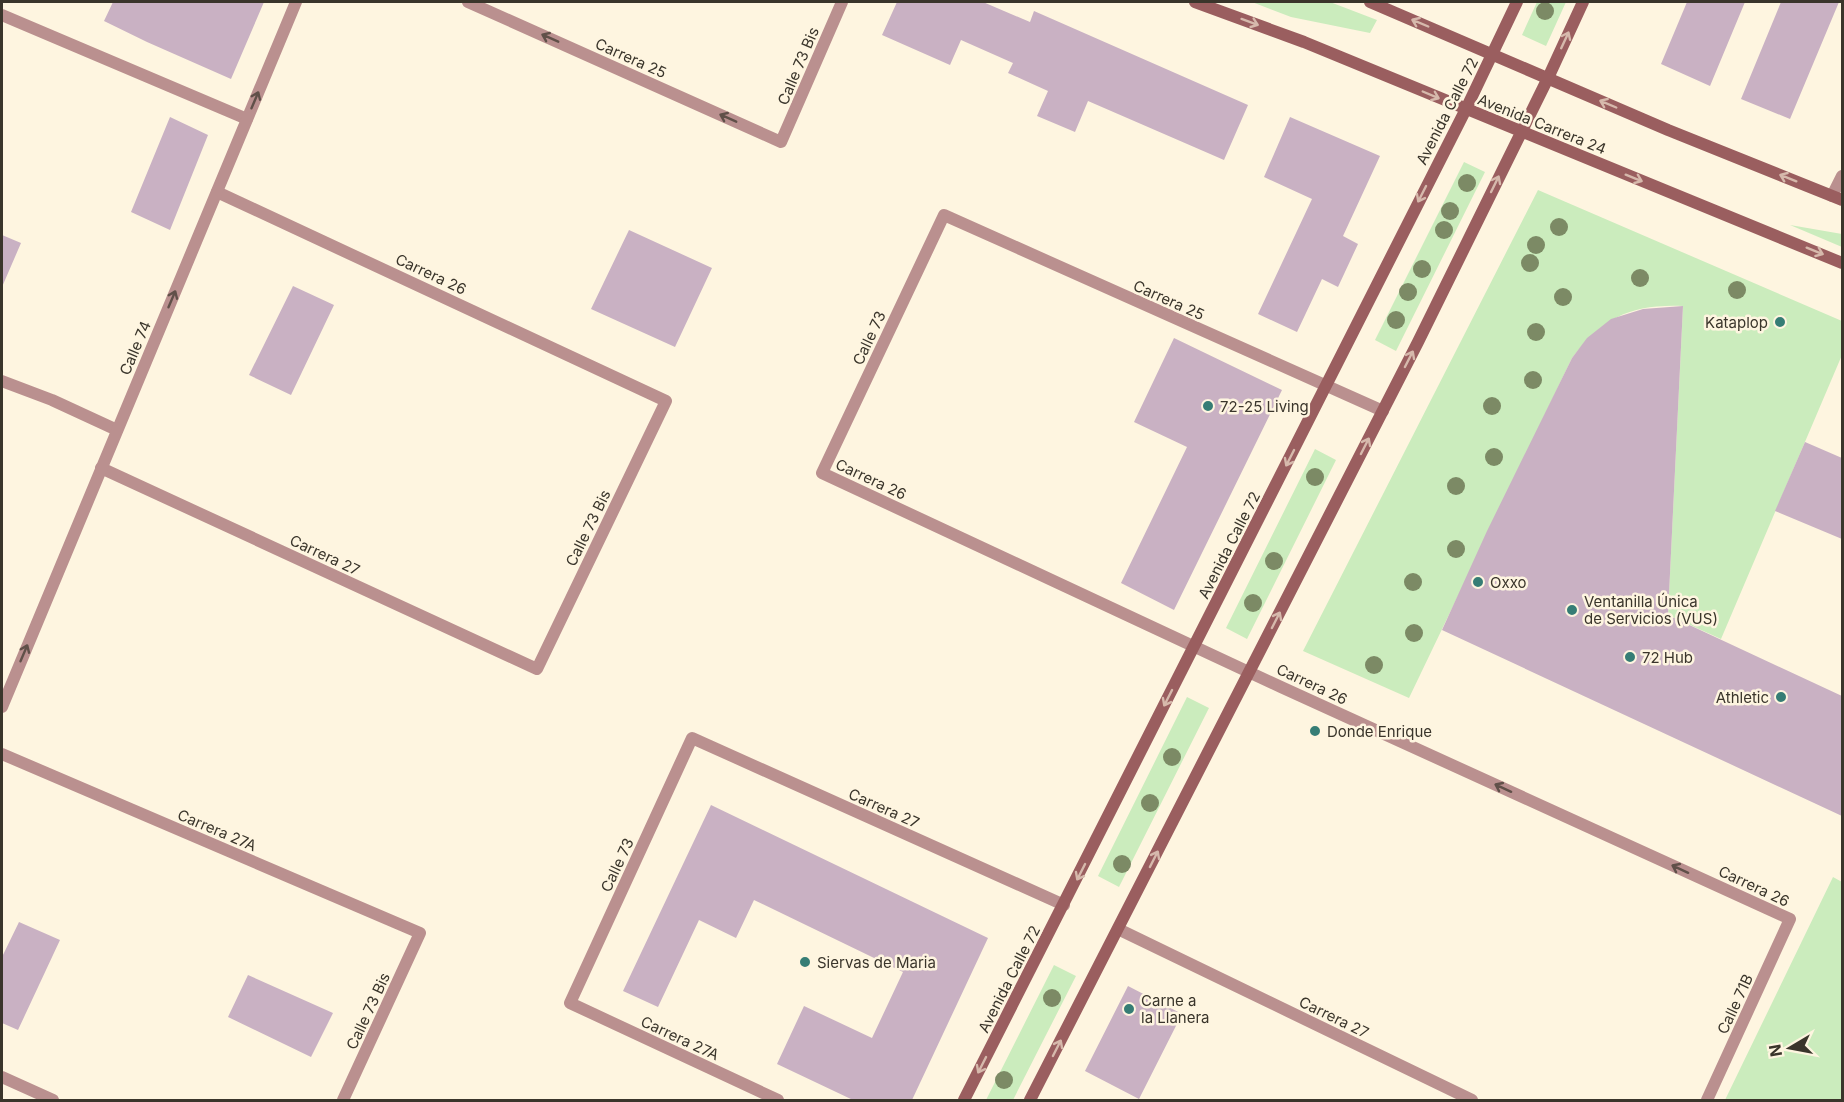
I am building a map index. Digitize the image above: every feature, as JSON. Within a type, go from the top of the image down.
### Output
[{"type":"main road","name":"Avenida Carrera 24","points":[[1196,2],[1304,42],[1842,263]]},
{"type":"main road","points":[[1370,2],[1837,198]]},
{"type":"main road","name":"Avenida Calle 72","points":[[964,1101],[1466,109],[1517,2]]},
{"type":"main road","points":[[1030,1101],[1383,411],[1522,132],[1583,2]]},
{"type":"street","name":"Calle 74","points":[[2,707],[296,2]]},
{"type":"street","name":"Carrera 25","points":[[468,2],[782,142]]},
{"type":"street","name":"Calle 73 Bis","points":[[782,142],[842,2]]},
{"type":"street","points":[[2,15],[247,119]]},
{"type":"street","points":[[1837,198],[1842,176]]},
{"type":"street","name":"Carrera 26","points":[[217,192],[666,401]]},
{"type":"street","name":"Carrera 25","points":[[944,215],[1383,411]]},
{"type":"street","name":"Calle 73","points":[[822,473],[944,215]]},
{"type":"street","points":[[2,381],[52,400],[117,430]]},
{"type":"street","name":"Calle 73 Bis","points":[[537,669],[666,401]]},
{"type":"street","name":"Carrera 27","points":[[102,468],[537,669]]},
{"type":"street","name":"Carrera 26","points":[[822,473],[1790,919]]},
{"type":"street","name":"Calle 73","points":[[570,1004],[692,738]]},
{"type":"street","name":"Carrera 27","points":[[692,738],[1064,905]]},
{"type":"street","name":"Carrera 27A","points":[[2,754],[420,933]]},
{"type":"street","name":"Calle 71B","points":[[1707,1101],[1790,919]]},
{"type":"street","name":"Carrera 27","points":[[1118,929],[1472,1101]]},
{"type":"street","name":"Calle 73 Bis","points":[[343,1101],[420,933]]},
{"type":"street","name":"Carrera 27A","points":[[570,1004],[778,1101]]},
{"type":"street","points":[[2,1077],[53,1101]]},
{"type":"green space","points":[[1252,2],[1330,2],[1377,20],[1370,33],[1291,17]]},
{"type":"green space","points":[[1537,2],[1566,2],[1546,46],[1522,35]]},
{"type":"green space","points":[[1464,162],[1485,172],[1396,351],[1375,340]]},
{"type":"green space","points":[[1538,190],[1842,321],[1842,355],[1721,639],[1668,615],[1683,306],[1633,311],[1607,323],[1572,358],[1409,698],[1303,651]]},
{"type":"green space","points":[[1790,225],[1842,234],[1842,247]]},
{"type":"green space","points":[[1315,449],[1336,460],[1247,639],[1226,628]]},
{"type":"green space","points":[[1187,697],[1209,708],[1119,887],[1098,876]]},
{"type":"green space","points":[[1833,877],[1842,882],[1842,1100],[1725,1100]]},
{"type":"green space","points":[[1054,965],[1076,976],[1013,1100],[986,1100]]},
{"type":"building","points":[[113,2],[264,2],[231,79],[104,21]]},
{"type":"building","points":[[897,2],[983,2],[1030,22],[1034,11],[1248,105],[1224,160],[1088,101],[1075,132],[1037,116],[1048,91],[1008,73],[1013,63],[961,40],[950,65],[882,35]]},
{"type":"building","points":[[1687,2],[1745,2],[1710,86],[1661,64]]},
{"type":"building","points":[[1781,2],[1839,2],[1790,119],[1741,99]]},
{"type":"building","points":[[170,117],[208,135],[170,230],[131,212]]},
{"type":"building","points":[[1290,117],[1380,156],[1343,236],[1358,244],[1338,287],[1322,279],[1297,332],[1258,314],[1312,199],[1264,177]]},
{"type":"building","points":[[629,230],[712,268],[675,347],[591,309]]},
{"type":"building","points":[[2,235],[21,243],[2,287]]},
{"type":"building","points":[[293,286],[334,305],[291,395],[249,375]]},
{"type":"building","points":[[1683,306],[1668,615],[1842,696],[1842,816],[1442,630],[1487,531],[1572,358],[1587,338],[1611,319],[1643,309]]},
{"type":"building","points":[[1174,338],[1282,390],[1174,610],[1121,583],[1187,447],[1134,422]]},
{"type":"building","points":[[1805,442],[1842,458],[1842,539],[1775,511]]},
{"type":"building","points":[[711,805],[988,938],[912,1100],[853,1100],[777,1064],[804,1006],[872,1038],[903,972],[754,900],[736,938],[699,920],[658,1007],[623,991]]},
{"type":"building","points":[[19,922],[60,940],[18,1030],[2,1023],[2,957]]},
{"type":"building","points":[[248,975],[333,1013],[311,1057],[228,1017]]},
{"type":"building","points":[[1128,986],[1182,1014],[1139,1099],[1085,1071]]},
{"type":"place","name":"Kataplop","points":[[1780,322]]},
{"type":"place","name":"72-25 Living","points":[[1208,406]]},
{"type":"place","name":"Oxxo","points":[[1478,582]]},
{"type":"place","name":"Ventanilla Única de Servicios (VUS)","points":[[1572,610]]},
{"type":"place","name":"72 Hub","points":[[1630,657]]},
{"type":"place","name":"Athletic","points":[[1781,697]]},
{"type":"place","name":"Donde Enrique","points":[[1315,731]]},
{"type":"place","name":"Siervas de Maria","points":[[805,962]]},
{"type":"place","name":"Carne a la Llanera","points":[[1129,1009]]}]
